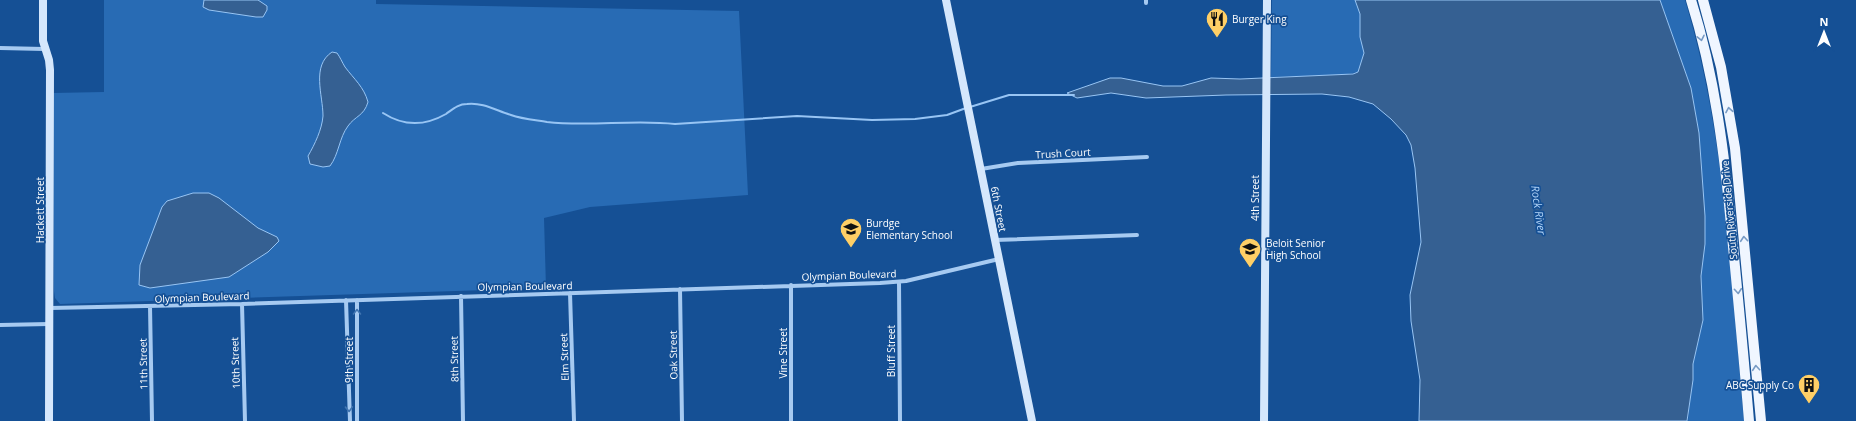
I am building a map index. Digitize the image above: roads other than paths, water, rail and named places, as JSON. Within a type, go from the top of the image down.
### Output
[{"type":"main road","name":"South Riverside Drive","points":[[1691,0],[1706,58],[1725,163],[1749,421]]},
{"type":"main road","name":"South Riverside Drive","points":[[1703,0],[1721,67],[1735,148],[1761,421]]},
{"type":"street","name":"Hackett Street","points":[[43,0],[44,49],[49,60],[50,70],[50,421]]},
{"type":"street","name":"6th Street","points":[[946,0],[1032,421]]},
{"type":"street","name":"4th Street","points":[[1264,421],[1265,77],[1267,0]]},
{"type":"street","points":[[0,48],[44,49]]},
{"type":"street","name":"Trush Court","points":[[981,169],[1018,163],[1147,157]]},
{"type":"street","points":[[995,240],[1137,235]]},
{"type":"street","name":"Olympian Boulevard","points":[[50,308],[242,304],[899,282],[999,259]]},
{"type":"street","name":"Bluff Street","points":[[899,282],[900,421]]},
{"type":"street","name":"Vine Street","points":[[791,285],[791,421]]},
{"type":"street","name":"Oak Street","points":[[680,289],[682,421]]},
{"type":"street","name":"Elm Street","points":[[570,293],[574,421]]},
{"type":"street","name":"8th Street","points":[[461,296],[463,421]]},
{"type":"street","name":"9th Street","points":[[346,300],[350,421]]},
{"type":"street","name":"9th Street","points":[[357,300],[357,421]]},
{"type":"street","name":"10th Street","points":[[242,304],[245,421]]},
{"type":"street","name":"11th Street","points":[[150,306],[152,421]]},
{"type":"street","points":[[0,324],[49,324]]},
{"type":"water","points":[[204,0],[258,0],[267,6],[267,10],[263,17],[256,17],[209,10],[203,7]]},
{"type":"water","name":"Rock River","points":[[1355,0],[1660,0],[1691,88],[1699,133],[1705,216],[1705,244],[1701,276],[1703,320],[1693,364],[1693,380],[1687,421],[1419,421],[1420,380],[1411,321],[1410,295],[1421,242],[1415,168],[1411,145],[1406,135],[1391,119],[1373,104],[1349,97],[1322,94],[1146,98],[1111,93],[1077,98],[1067,93],[1110,78],[1121,78],[1163,86],[1182,86],[1211,78],[1240,79],[1353,74],[1358,72],[1364,53],[1360,37],[1360,14]]},
{"type":"water","points":[[332,52],[337,53],[345,67],[361,87],[368,102],[362,113],[345,131],[330,166],[323,167],[310,164],[308,156],[318,136],[323,116],[320,73],[326,58]]},
{"type":"water","points":[[193,193],[209,193],[219,198],[258,228],[277,237],[279,241],[268,252],[229,277],[150,288],[139,285],[140,265],[162,207],[167,201]]},
{"type":"waterway","points":[[970,107],[1009,95],[1074,95]]},
{"type":"waterway","points":[[383,113],[398,120],[414,123],[430,121],[438,118],[464,104],[479,104],[520,118],[547,122],[579,124],[643,122],[675,124],[797,116],[872,120],[915,119],[947,115],[966,108]]},
{"type":"place","name":"Burger King","points":[[1217,38]]},
{"type":"place","name":"Burdge Elementary School","points":[[851,248]]},
{"type":"place","name":"Beloit Senior High School","points":[[1250,268]]},
{"type":"place","name":"ABC Supply Co","points":[[1809,404]]}]
